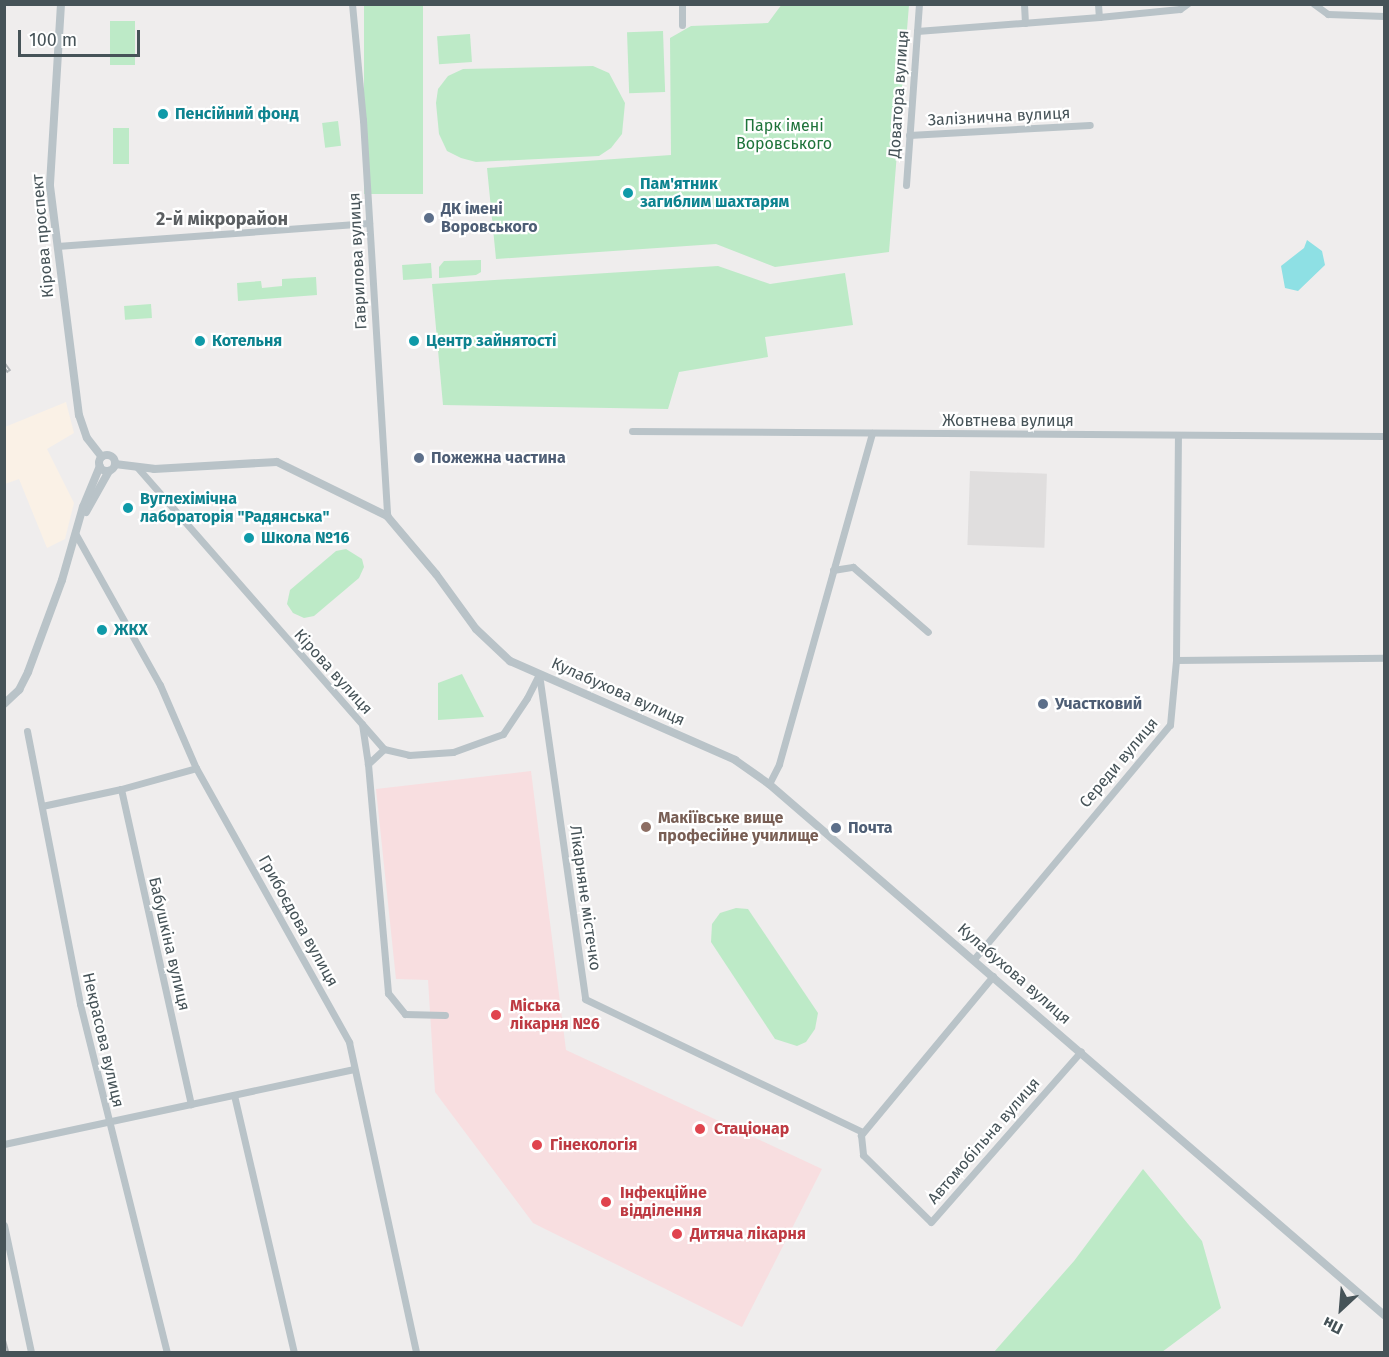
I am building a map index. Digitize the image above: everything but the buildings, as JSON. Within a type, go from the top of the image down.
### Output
[{"type":"street","name":"Кірова проспект","points":[[61,4],[50,186],[79,416],[87,438],[101,462]]},
{"type":"street","name":"Гаврилова вулиця","points":[[352,4],[363,120],[387,516]]},
{"type":"street","points":[[682,4],[682,25]]},
{"type":"street","name":"Доватора вулиця","points":[[906,185],[919,4]]},
{"type":"street","points":[[1024,4],[1025,22]]},
{"type":"street","points":[[1098,4],[1099,17]]},
{"type":"street","points":[[916,31],[1180,9],[1187,4]]},
{"type":"street","points":[[1314,4],[1328,14],[1384,16]]},
{"type":"street","name":"Залізнична вулиця","points":[[909,135],[1090,125]]},
{"type":"street","points":[[57,246],[369,224]]},
{"type":"street","name":"Жовтнева вулиця","points":[[632,431],[1384,436]]},
{"type":"street","points":[[769,784],[779,764],[872,434]]},
{"type":"street","name":"Середи вулиця","points":[[974,959],[1170,725],[1176,660],[1178,435]]},
{"type":"street","points":[[4,704],[19,690],[28,672],[62,580],[75,533],[101,462],[112,457],[112,467],[75,533]]},
{"type":"street","points":[[101,462],[112,467]]},
{"type":"street","name":"Кулабухова вулиця","points":[[112,467],[137,466],[154,469],[277,462],[387,516],[476,629],[510,661],[735,760],[769,784],[1384,1316]]},
{"type":"street","name":"Кірова вулиця","points":[[137,466],[384,748]]},
{"type":"street","name":"Грибоєдова вулиця","points":[[75,533],[160,685],[196,768],[348,1042],[416,1353]]},
{"type":"street","points":[[833,570],[853,567],[928,632]]},
{"type":"street","points":[[1176,660],[1384,658]]},
{"type":"street","points":[[368,764],[384,748],[409,755],[453,752],[503,734],[527,698],[539,674]]},
{"type":"street","name":"Лікарняне містечко","points":[[539,674],[585,999],[863,1132]]},
{"type":"street","points":[[362,724],[368,764],[388,993],[405,1014],[445,1015]]},
{"type":"street","name":"Некрасова вулиця","points":[[27,731],[80,1005],[167,1353]]},
{"type":"street","points":[[42,806],[121,789],[196,768]]},
{"type":"street","name":"Бабушкіна вулиця","points":[[121,789],[191,1104]]},
{"type":"street","points":[[863,1132],[993,976]]},
{"type":"street","name":"Автомобільна вулиця","points":[[863,1132],[861,1135],[862,1155],[931,1222],[1081,1052]]},
{"type":"street","points":[[4,1144],[354,1069]]},
{"type":"street","points":[[234,1095],[294,1353]]},
{"type":"street","points":[[4,1225],[31,1353]]},
{"type":"shaded area","points":[[66,402],[74,433],[47,449],[74,503],[65,539],[47,548],[19,479],[5,484],[5,427]]},
{"type":"shaded area","points":[[970,471],[1047,474],[1044,548],[967,545]]},
{"type":"shaded area","name":"Міська лікарня №6","points":[[531,771],[566,1050],[822,1169],[742,1327],[533,1223],[435,1092],[428,980],[396,979],[376,789]]},
{"type":"green space","name":"Парк імені Воровського","points":[[782,4],[909,5],[889,252],[775,267],[716,244],[496,259],[487,168],[671,155],[670,38],[691,26],[768,23]]},
{"type":"green space","points":[[364,5],[423,5],[423,194],[364,194]]},
{"type":"green space","points":[[110,21],[135,21],[135,65],[110,65]]},
{"type":"green space","points":[[663,31],[665,92],[629,93],[627,32]]},
{"type":"green space","points":[[470,34],[472,62],[439,64],[437,36]]},
{"type":"green space","points":[[593,66],[609,73],[625,103],[622,134],[611,148],[599,156],[476,162],[447,151],[439,134],[436,103],[438,89],[448,76],[463,69]]},
{"type":"green space","points":[[338,121],[341,146],[325,148],[322,123]]},
{"type":"green space","points":[[113,128],[129,128],[129,164],[113,164]]},
{"type":"green space","points":[[481,260],[481,272],[476,275],[439,278],[439,267],[444,261]]},
{"type":"green space","points":[[431,263],[432,278],[403,280],[402,265]]},
{"type":"green space","points":[[718,266],[770,284],[845,273],[853,325],[765,337],[768,357],[679,372],[668,409],[443,405],[432,284]]},
{"type":"green space","points":[[316,277],[317,295],[238,301],[237,283],[261,281],[262,288],[282,286],[282,279]]},
{"type":"green space","points":[[151,304],[152,318],[125,320],[124,306]]},
{"type":"green space","points":[[346,549],[362,559],[364,567],[359,578],[314,616],[304,618],[293,613],[287,604],[290,590],[336,551]]},
{"type":"green space","points":[[462,674],[484,717],[438,720],[438,683]]},
{"type":"green space","points":[[736,908],[748,909],[818,1013],[815,1029],[806,1042],[797,1046],[775,1039],[711,942],[712,924],[720,913]]},
{"type":"green space","points":[[1143,1169],[1202,1241],[1221,1308],[1162,1352],[994,1352],[1074,1261]]},
{"type":"water","points":[[1307,240],[1322,251],[1325,265],[1298,291],[1285,288],[1281,266],[1304,248]]},
{"type":"railway","points":[[4,364],[9,371]]},
{"type":"railway","points":[[4,1341],[7,1352]]},
{"type":"place","name":"Пенсійний фонд","points":[[163,114]]},
{"type":"place","name":"Пам'ятник загиблим шахтарям","points":[[628,193]]},
{"type":"place","name":"ДК імені Воровського","points":[[429,218]]},
{"type":"place","name":"Котельня","points":[[200,341]]},
{"type":"place","name":"Центр зайнятості","points":[[414,341]]},
{"type":"place","name":"Пожежна частина","points":[[419,458]]},
{"type":"place","name":"Вуглехімічна лабораторія \"Радянська\"","points":[[128,508]]},
{"type":"place","name":"Школа №16","points":[[249,538]]},
{"type":"place","name":"ЖКХ","points":[[102,630]]},
{"type":"place","name":"Участковий","points":[[1043,704]]},
{"type":"place","name":"Макіївське вище професійне училище","points":[[646,827]]},
{"type":"place","name":"Почта","points":[[836,828]]},
{"type":"place","name":"Міська лікарня №6","points":[[496,1015]]},
{"type":"place","name":"Стаціонар","points":[[700,1129]]},
{"type":"place","name":"Гінекологія","points":[[537,1145]]},
{"type":"place","name":"Інфекційне відділення","points":[[606,1202]]},
{"type":"place","name":"Дитяча лікарня","points":[[677,1234]]},
{"type":"district","name":"2-й мікрорайон","points":[[222,219]]}]
